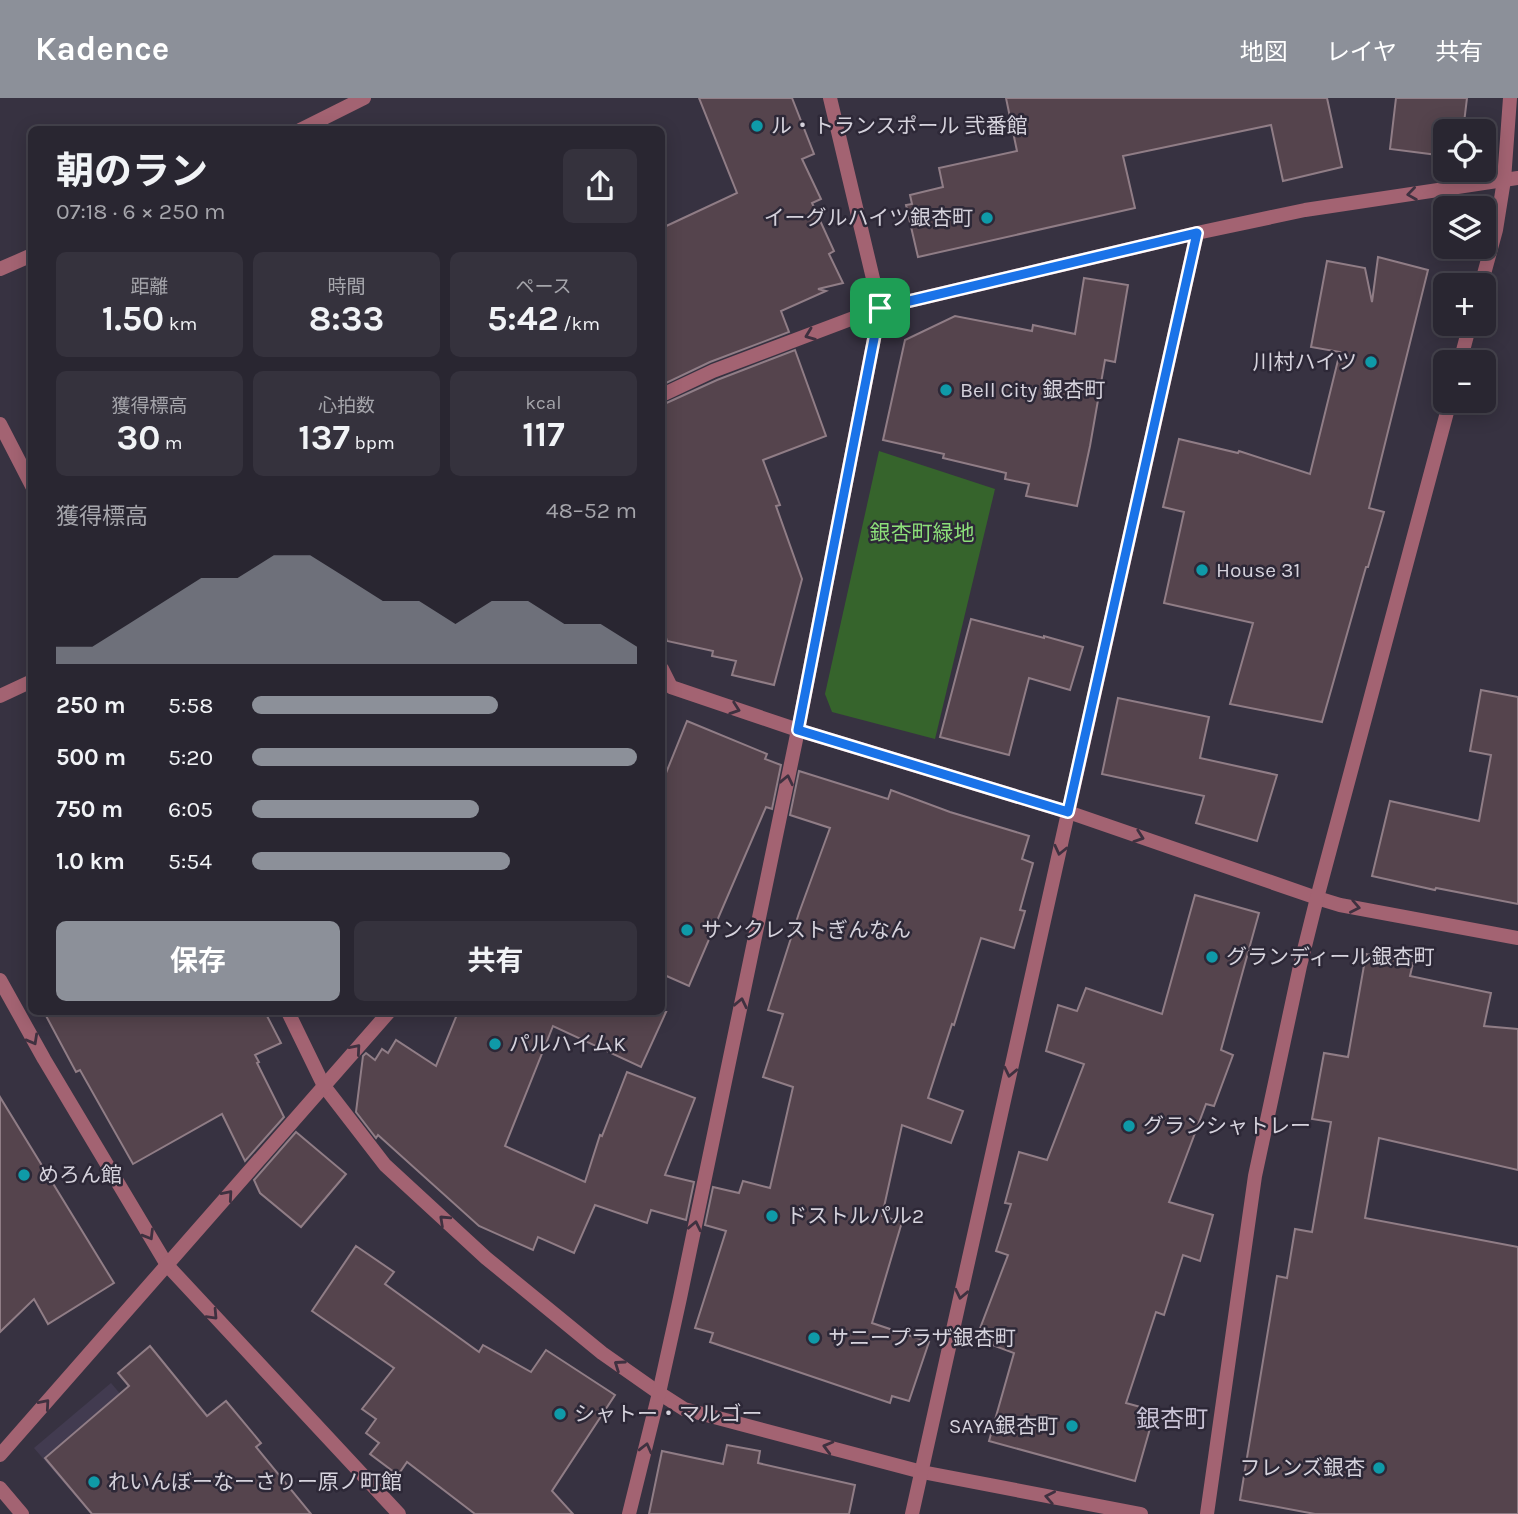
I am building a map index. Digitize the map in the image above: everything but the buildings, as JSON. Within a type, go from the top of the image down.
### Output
[{"type":"street","points":[[308,126],[364,98]]},
{"type":"street","points":[[629,1514],[659,1394],[798,730],[880,308],[830,98]]},
{"type":"street","points":[[1484,273],[1511,179],[1510,98]]},
{"type":"street","points":[[665,393],[713,371],[880,308],[1305,210],[1511,179]]},
{"type":"street","points":[[912,1514],[1197,233]]},
{"type":"street","points":[[0,269],[28,257]]},
{"type":"street","points":[[1207,1514],[1255,1176],[1300,966],[1447,413]]},
{"type":"street","points":[[0,424],[28,478]]},
{"type":"street","points":[[0,696],[28,683]]},
{"type":"street","points":[[666,692],[1068,812],[1340,905],[1518,938]]},
{"type":"street","points":[[0,980],[167,1265],[399,1514]]},
{"type":"street","points":[[289,1015],[324,1086],[385,1165],[486,1258],[602,1353],[684,1409],[922,1472],[1141,1514]]},
{"type":"street","points":[[0,1455],[386,1015]]},
{"type":"street","points":[[0,1488],[22,1514]]},
{"type":"shaded area","name":"れいんぼーなーさりー原ノ町館","points":[[111,1383],[165,1447],[89,1512],[34,1448]]},
{"type":"green space","name":"銀杏町緑地","points":[[879,451],[995,489],[935,739],[832,712],[825,694]]},
{"type":"place","name":"ル・トランスポール 弐番館","points":[[757,126]]},
{"type":"place","name":"イーグルハイツ銀杏町","points":[[987,218]]},
{"type":"place","name":"川村ハイツ","points":[[1371,362]]},
{"type":"place","name":"Bell City 銀杏町","points":[[946,390]]},
{"type":"place","name":"House 31","points":[[1202,570]]},
{"type":"place","name":"サンクレストぎんなん","points":[[687,930]]},
{"type":"place","name":"グランディール銀杏町","points":[[1212,957]]},
{"type":"place","name":"パルハイムK","points":[[495,1044]]},
{"type":"place","name":"グランシャトレー","points":[[1129,1126]]},
{"type":"place","name":"めろん館","points":[[24,1175]]},
{"type":"place","name":"ドストルパル2","points":[[772,1216]]},
{"type":"place","name":"サニープラザ銀杏町","points":[[814,1338]]},
{"type":"place","name":"シャトー・マルゴー","points":[[560,1414]]},
{"type":"place","name":"SAYA銀杏町","points":[[1072,1426]]},
{"type":"place","name":"フレンズ銀杏","points":[[1379,1468]]},
{"type":"place","name":"れいんぼーなーさりー原ノ町館","points":[[94,1482]]},
{"type":"district","name":"銀杏町","points":[[1172,1419]]},
{"type":"route","points":[[1197,233],[1068,812],[798,730],[880,308],[1197,233]]}]
